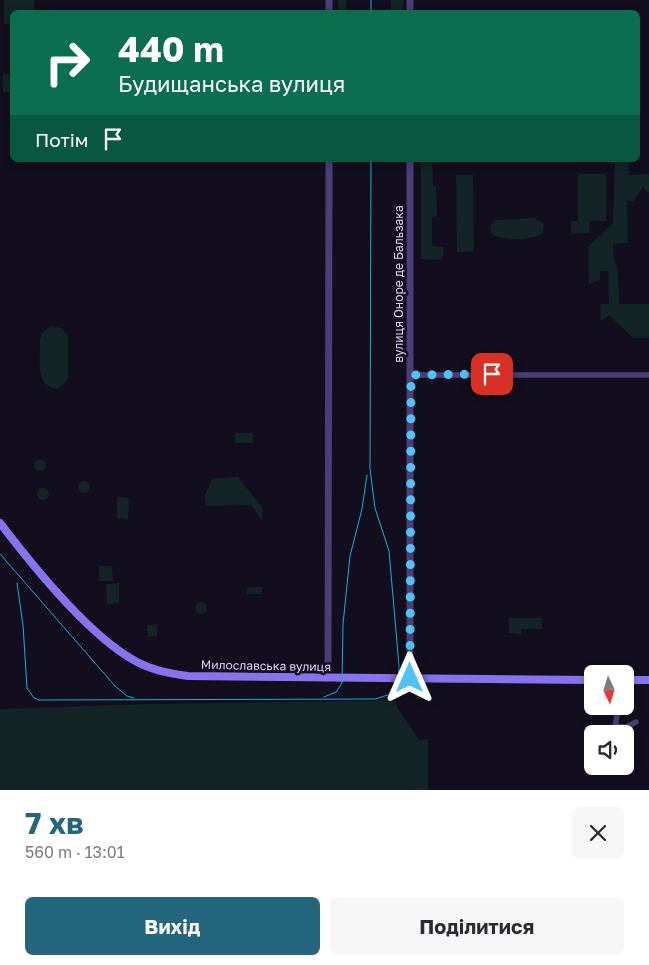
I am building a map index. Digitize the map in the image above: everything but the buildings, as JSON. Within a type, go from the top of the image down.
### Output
[{"type":"main road","name":"Милославська вулиця","points":[[0,523],[65,600],[99,634],[138,662],[172,674],[188,676],[584,680]]},
{"type":"main road","points":[[634,680],[649,680]]},
{"type":"street","points":[[328,678],[329,162]]},
{"type":"street","name":"вулиця Оноре де Бальзака","points":[[410,162],[410,678]]},
{"type":"street","points":[[411,375],[649,375]]},
{"type":"street","points":[[617,715],[615,726],[626,727],[636,722]]},
{"type":"shaded area","points":[[4,0],[34,0],[34,10],[10,10],[10,24],[4,24]]},
{"type":"shaded area","points":[[338,0],[346,0],[346,10],[339,10]]},
{"type":"shaded area","points":[[391,0],[404,0],[402,10],[391,10]]},
{"type":"shaded area","points":[[3,74],[10,74],[10,92],[3,92]]},
{"type":"shaded area","points":[[421,162],[432,162],[433,186],[436,186],[437,216],[432,217],[432,246],[443,247],[444,255],[440,260],[421,259]]},
{"type":"shaded area","points":[[615,162],[628,162],[629,175],[649,174],[649,193],[643,187],[633,202],[627,200],[628,243],[613,244],[614,259],[618,270],[619,304],[649,304],[649,338],[633,338],[609,315],[601,321],[600,304],[609,304],[608,271],[600,271],[600,280],[589,284],[588,247],[613,223]]},
{"type":"shaded area","points":[[578,174],[606,174],[606,221],[590,221],[589,233],[571,234],[571,221],[578,221]]},
{"type":"shaded area","points":[[456,175],[473,175],[474,251],[457,252]]},
{"type":"shaded area","points":[[535,218],[544,224],[543,233],[539,236],[525,239],[508,239],[491,233],[490,226],[495,220]]},
{"type":"shaded area","points":[[50,326],[61,328],[68,336],[68,378],[57,389],[50,387],[45,382],[40,370],[40,340],[42,333]]},
{"type":"shaded area","points":[[235,433],[253,433],[253,443],[235,443]]},
{"type":"shaded area","points":[[40,459],[46,465],[40,471],[34,465]]},
{"type":"shaded area","points":[[238,477],[262,507],[262,521],[251,505],[206,506],[205,495],[212,479]]},
{"type":"shaded area","points":[[84,481],[90,487],[84,493],[78,487]]},
{"type":"shaded area","points":[[43,488],[49,494],[43,500],[37,494]]},
{"type":"shaded area","points":[[117,497],[129,498],[128,519],[117,518]]},
{"type":"shaded area","points":[[99,566],[112,566],[113,581],[99,581]]},
{"type":"shaded area","points":[[119,583],[119,603],[107,604],[106,584]]},
{"type":"shaded area","points":[[247,587],[262,587],[262,594],[247,594]]},
{"type":"shaded area","points":[[201,602],[207,608],[201,614],[195,608]]},
{"type":"shaded area","points":[[509,618],[542,618],[542,629],[521,629],[521,634],[509,633]]},
{"type":"shaded area","points":[[157,624],[157,636],[148,637],[147,625]]},
{"type":"shaded area","points":[[396,697],[397,707],[419,740],[428,739],[428,790],[0,790],[0,709],[149,704],[375,701]]},
{"type":"tram line","points":[[371,0],[371,10]]},
{"type":"tram line","points":[[17,583],[23,625],[27,688],[34,698],[39,700],[375,699],[394,693],[398,684],[399,666],[389,551],[375,508],[370,469],[371,162]]},
{"type":"tram line","points":[[324,697],[336,692],[342,683],[343,624],[350,556],[362,509],[367,475]]},
{"type":"tram line","points":[[0,554],[115,686],[127,696],[134,698]]},
{"type":"route","points":[[410,678],[409,492],[411,375],[492,374]]}]
